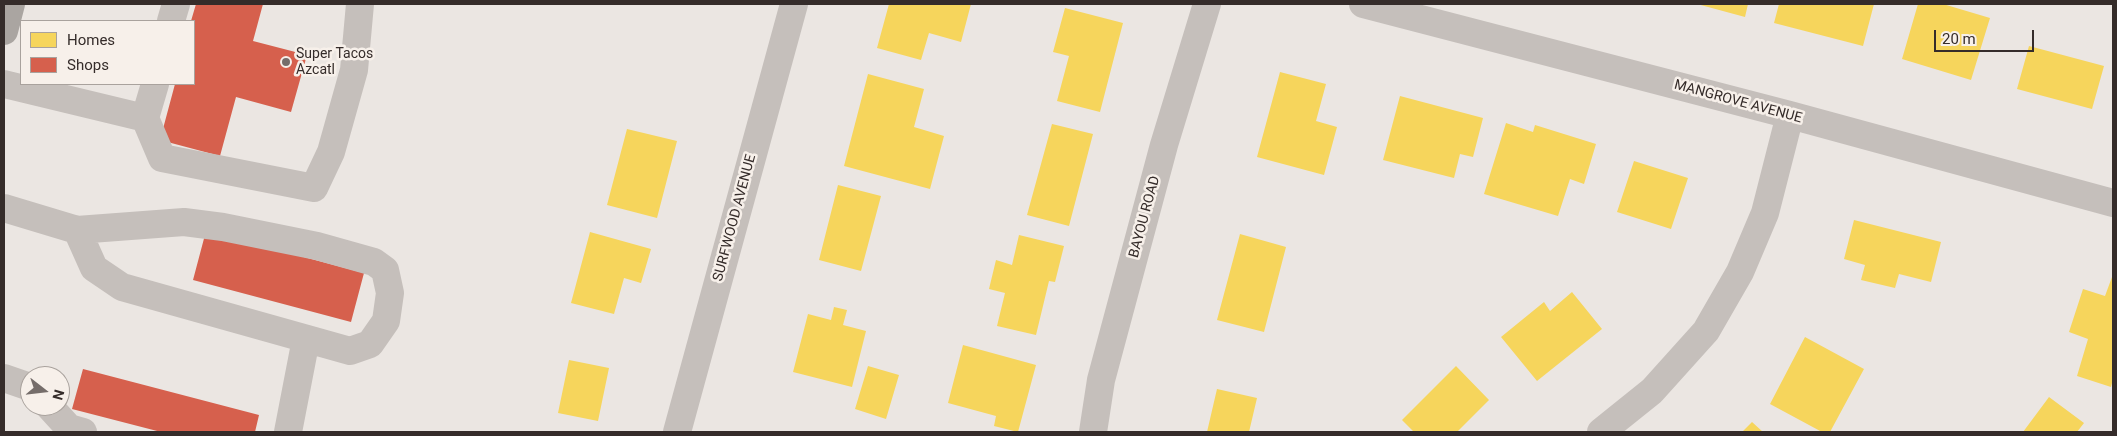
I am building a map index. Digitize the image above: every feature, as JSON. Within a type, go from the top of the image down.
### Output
[{"type":"highway","points":[[4,31],[11,4]]},
{"type":"street","points":[[171,20],[176,4]]},
{"type":"street","points":[[154,85],[145,118],[162,158],[314,188],[331,152],[354,70],[360,4]]},
{"type":"street","name":"SURFWOOD AVENUE","points":[[677,432],[794,4]]},
{"type":"street","name":"BAYOU ROAD","points":[[1093,432],[1101,380],[1164,145],[1207,4]]},
{"type":"street","name":"MANGROVE AVENUE","points":[[1363,4],[2113,203]]},
{"type":"street","points":[[4,84],[145,118]]},
{"type":"street","points":[[1601,432],[1652,391],[1706,331],[1740,272],[1765,213],[1790,116]]},
{"type":"street","points":[[4,208],[77,230],[184,222],[223,227],[317,246],[374,262],[385,270],[390,293],[386,322],[370,344],[350,351],[122,287],[94,268],[77,230]]},
{"type":"street","points":[[288,432],[306,339]]},
{"type":"street","points":[[4,378],[20,383]]},
{"type":"street","points":[[58,416],[69,428],[83,432]]},
{"type":"building: Homes","points":[[889,4],[971,4],[961,42],[929,33],[921,60],[877,48]]},
{"type":"building: Homes","points":[[1697,4],[1748,4],[1745,17]]},
{"type":"building: Homes","points":[[1779,4],[1874,4],[1863,46],[1774,23]]},
{"type":"building: Homes","points":[[1918,4],[1943,4],[1990,18],[1971,80],[1902,59]]},
{"type":"building: Homes","points":[[1065,8],[1123,23],[1100,112],[1057,101],[1069,56],[1053,52]]},
{"type":"building: Homes","points":[[2029,46],[2104,66],[2092,109],[2017,89]]},
{"type":"building: Homes","points":[[1280,72],[1326,84],[1316,121],[1337,127],[1324,175],[1257,157]]},
{"type":"building: Homes","points":[[868,74],[924,89],[914,127],[944,136],[930,189],[844,166]]},
{"type":"building: Homes","points":[[1400,96],[1483,118],[1473,157],[1460,154],[1454,178],[1383,160]]},
{"type":"building: Homes","points":[[1506,123],[1533,132],[1535,125],[1596,144],[1584,184],[1570,179],[1558,216],[1484,194]]},
{"type":"building: Homes","points":[[1052,124],[1093,134],[1069,226],[1027,215]]},
{"type":"building: Homes","points":[[627,129],[677,141],[657,218],[607,205]]},
{"type":"building: Homes","points":[[1634,161],[1688,178],[1671,229],[1617,212]]},
{"type":"building: Homes","points":[[838,185],[881,196],[861,271],[819,260]]},
{"type":"building: Homes","points":[[1854,220],[1941,242],[1931,282],[1899,274],[1895,288],[1861,280],[1865,265],[1844,259]]},
{"type":"building: Homes","points":[[590,232],[651,249],[641,283],[624,278],[614,314],[571,303]]},
{"type":"building: Homes","points":[[1240,234],[1286,247],[1264,332],[1217,320]]},
{"type":"building: Homes","points":[[1019,235],[1064,246],[1055,282],[1049,281],[1036,335],[997,326],[1005,293],[989,289],[996,260],[1012,265]]},
{"type":"building: Homes","points":[[2112,277],[2113,379],[2111,387],[2077,376],[2088,339],[2069,332],[2083,289],[2105,296]]},
{"type":"building: Homes","points":[[1572,292],[1602,329],[1537,381],[1501,337],[1544,302],[1550,311]]},
{"type":"building: Homes","points":[[834,307],[847,310],[843,325],[866,331],[852,387],[793,372],[808,314],[831,320]]},
{"type":"building: Homes","points":[[1805,337],[1864,369],[1830,432],[1822,432],[1770,404]]},
{"type":"building: Homes","points":[[963,345],[1036,365],[1018,432],[994,426],[996,416],[948,403]]},
{"type":"building: Homes","points":[[569,360],[609,368],[598,421],[558,413]]},
{"type":"building: Homes","points":[[868,366],[899,375],[886,419],[855,409]]},
{"type":"building: Homes","points":[[1456,366],[1489,400],[1457,432],[1414,432],[1402,420]]},
{"type":"building: Homes","points":[[1217,389],[1257,398],[1249,432],[1207,432]]},
{"type":"building: Homes","points":[[2049,397],[2084,423],[2077,432],[2023,432]]},
{"type":"building: Homes","points":[[1752,422],[1763,432],[1742,432]]},
{"type":"building: Shops","points":[[196,4],[263,4],[253,41],[307,55],[291,112],[236,97],[220,156],[160,140],[175,85],[195,85],[195,20],[191,20]]},
{"type":"building: Shops","points":[[206,231],[364,273],[351,322],[193,280]]},
{"type":"building: Shops","points":[[83,369],[259,415],[255,432],[161,432],[72,409]]},
{"type":"place","name":"Super Tacos Azcatl","points":[[286,62]]}]
